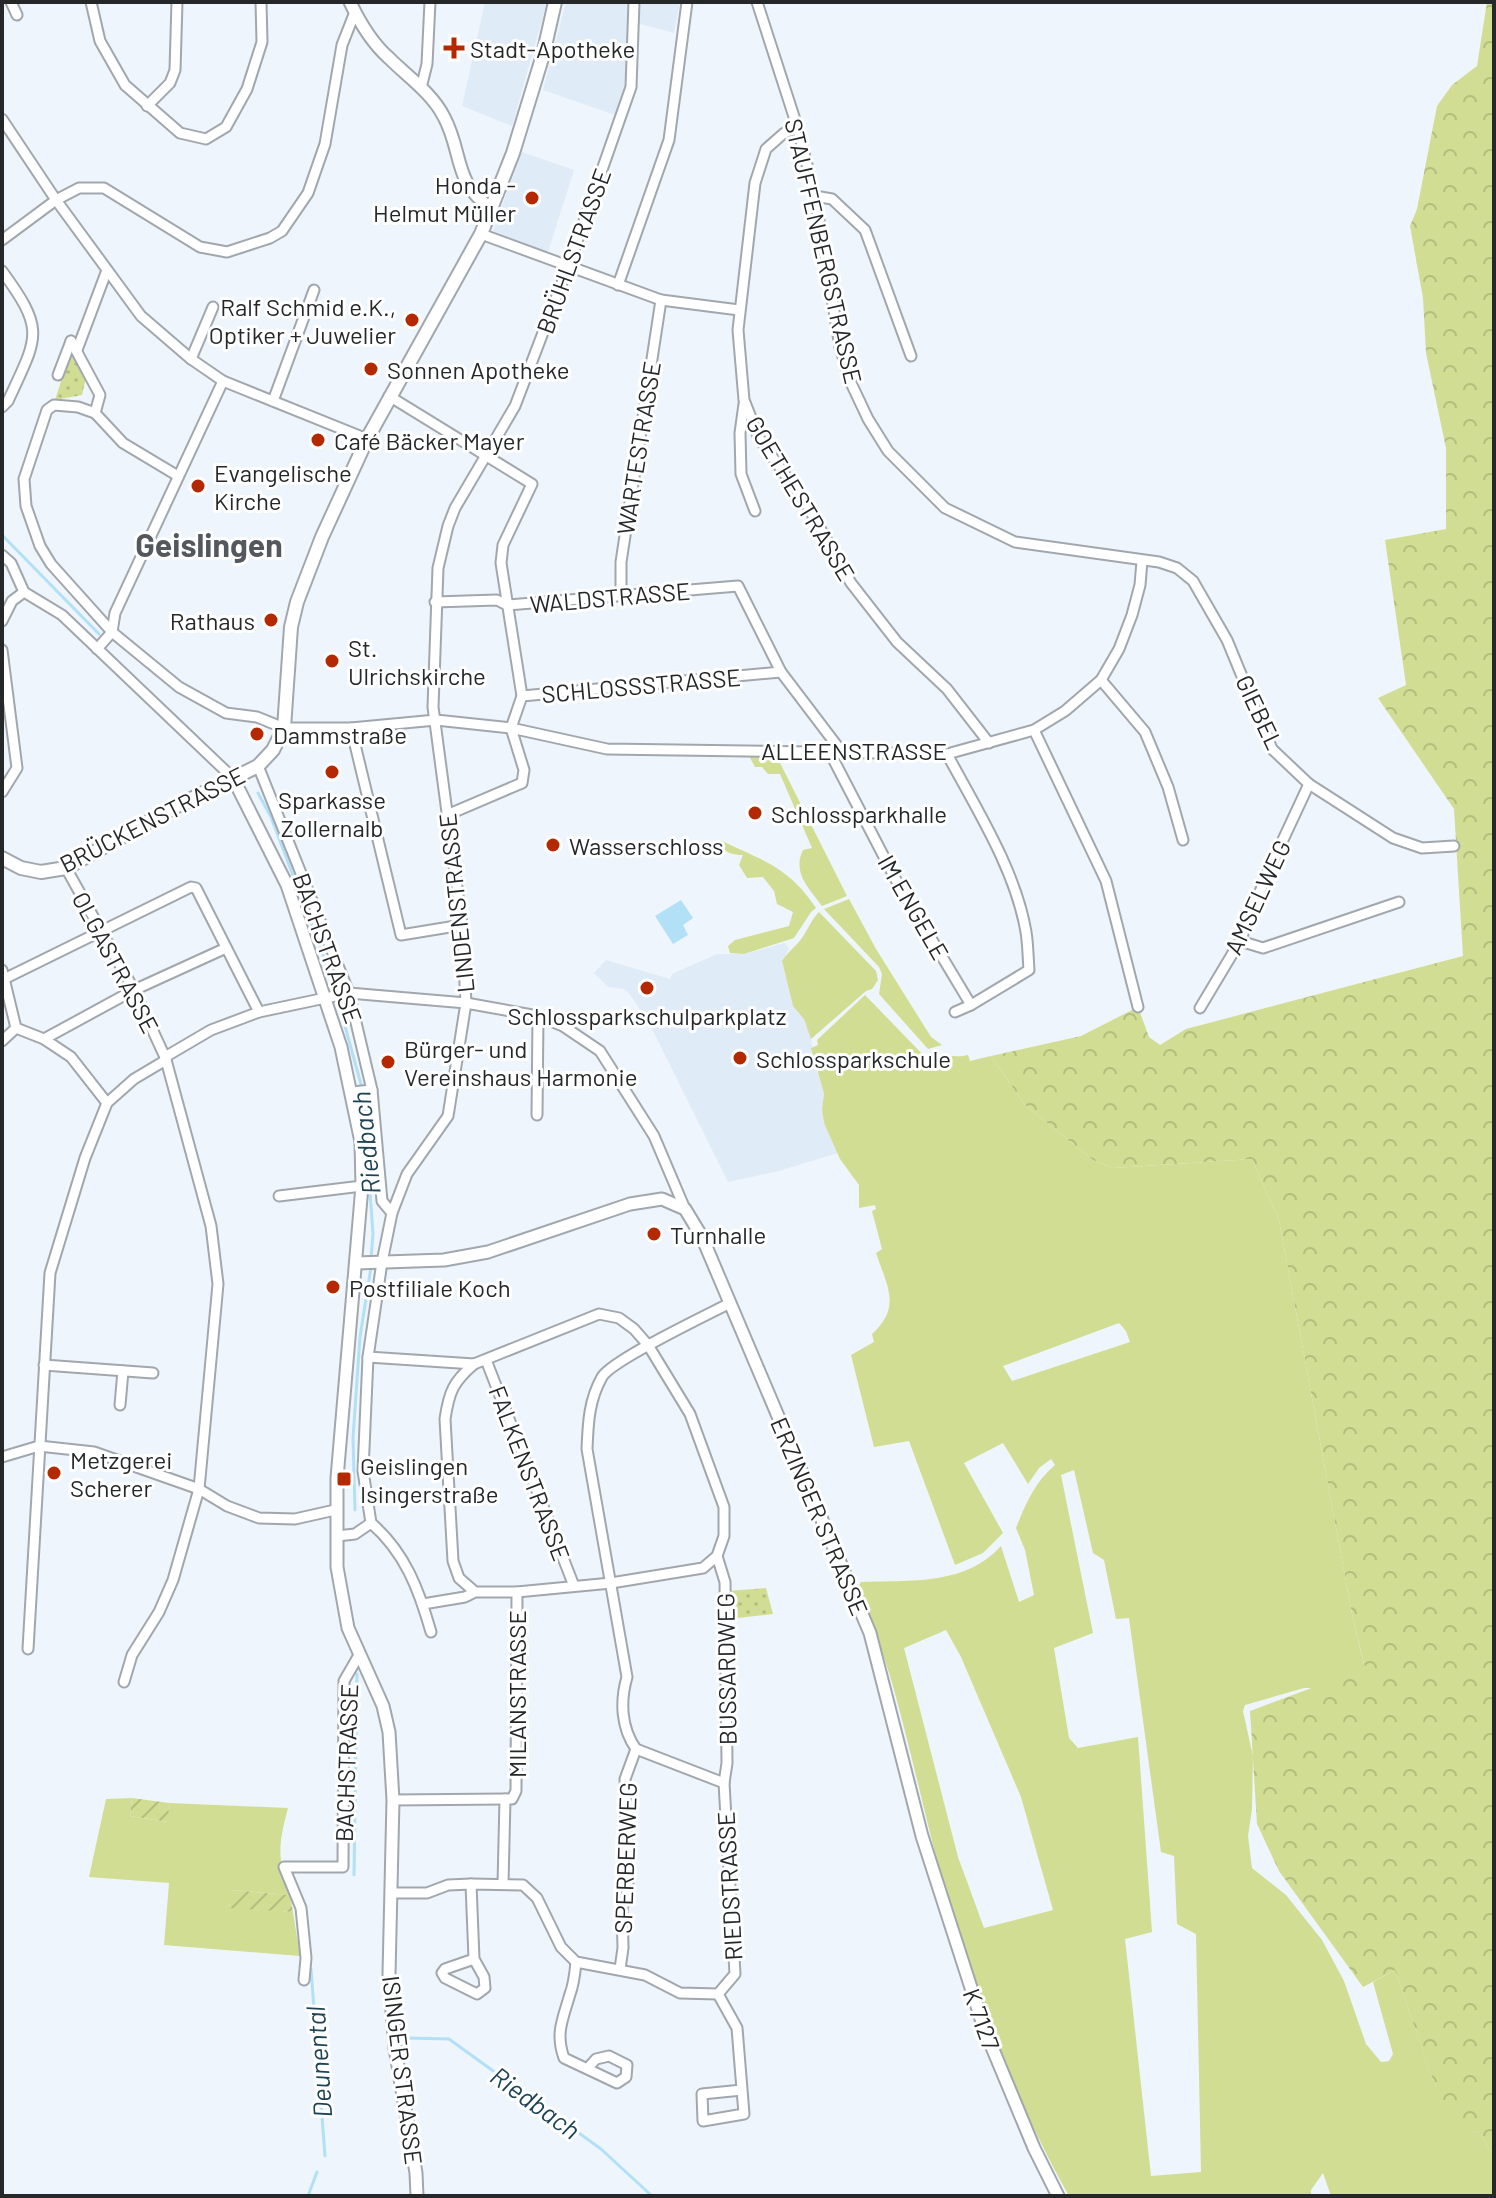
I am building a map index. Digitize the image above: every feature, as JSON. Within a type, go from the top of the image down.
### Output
[{"type":"main road","points":[[284,728],[291,627],[297,602],[322,537],[367,439],[481,234],[513,153],[555,2]]},
{"type":"main road","name":"BRÜCKENSTRASSE","points":[[3,862],[41,872],[66,868],[173,808],[258,766],[273,750],[284,728]]},
{"type":"street","points":[[11,2],[17,15]]},
{"type":"street","points":[[91,2],[100,41],[125,85],[180,133],[206,139],[226,127],[247,89],[262,42],[261,2]]},
{"type":"street","points":[[147,106],[170,83],[175,70],[177,2]]},
{"type":"street","points":[[421,88],[427,64],[430,2]]},
{"type":"street","name":"BRÜHLSTRASSE","points":[[436,720],[433,707],[435,602],[438,568],[448,526],[485,454],[515,406],[568,267],[631,87],[634,2]]},
{"type":"street","points":[[618,285],[669,140],[687,2]]},
{"type":"street","name":"STAUFFENBERGSTRASSE","points":[[757,2],[797,126],[815,196],[851,383],[888,451],[945,508],[1015,542],[1142,561]]},
{"type":"street","points":[[352,7],[385,55],[421,88],[444,116],[471,190],[475,197],[491,208]]},
{"type":"street","points":[[2,240],[56,200],[79,188],[104,188],[200,247],[227,252],[282,231],[308,193],[325,144],[342,45],[352,7]]},
{"type":"street","points":[[2,119],[56,200],[141,316],[191,359],[223,381],[367,439]]},
{"type":"street","name":"GOETHESTRASSE","points":[[797,126],[766,149],[755,183],[739,310],[744,400],[759,438],[808,507],[851,583],[897,642],[947,689],[989,743]]},
{"type":"street","points":[[815,196],[832,199],[865,230],[911,356]]},
{"type":"street","points":[[481,234],[661,300],[739,310]]},
{"type":"street","points":[[58,375],[107,270]]},
{"type":"street","points":[[2,271],[26,303],[34,326],[31,351],[8,401],[2,407]]},
{"type":"street","points":[[273,401],[314,290]]},
{"type":"street","name":"WARTESTRASSE","points":[[621,596],[621,562],[661,300]]},
{"type":"street","points":[[191,359],[213,307]]},
{"type":"street","points":[[74,346],[100,395],[95,413]]},
{"type":"street","points":[[97,649],[112,632],[115,613],[223,381]]},
{"type":"street","points":[[389,396],[532,484],[503,545],[501,563],[522,696]]},
{"type":"street","points":[[744,400],[740,433],[741,474],[755,511]]},
{"type":"street","points":[[178,476],[123,443],[95,413],[78,407],[54,405],[47,410],[24,479],[26,506],[40,546],[51,564],[112,632],[179,687],[226,713],[257,717],[284,728],[351,728],[436,720],[511,728],[524,770],[522,783],[447,815]]},
{"type":"street","points":[[2,555],[11,563],[24,592],[62,615],[233,778]]},
{"type":"street","name":"ALLEENSTRASSE","points":[[511,728],[607,749],[947,754],[989,743],[1034,730],[1065,711],[1101,680],[1119,649],[1132,615],[1140,585],[1142,561]]},
{"type":"street","name":"GIEBEL","points":[[1142,561],[1177,568],[1193,581],[1227,640],[1272,749],[1309,784],[1393,838],[1422,848],[1454,846]]},
{"type":"street","name":"WALDSTRASSE","points":[[435,602],[497,600],[507,605],[738,586],[781,672]]},
{"type":"street","points":[[2,621],[12,601],[24,592]]},
{"type":"street","points":[[2,650],[17,768],[2,792]]},
{"type":"street","points":[[781,672],[841,751]]},
{"type":"street","name":"SCHLOSSSTRASSE","points":[[511,728],[522,696],[781,672]]},
{"type":"street","points":[[1101,680],[1145,732],[1168,787],[1183,840]]},
{"type":"street","name":"LINDENSTRASSE","points":[[392,1213],[407,1174],[448,1116],[466,1003],[462,925],[436,720]]},
{"type":"street","points":[[351,728],[401,935],[462,925]]},
{"type":"street","points":[[1034,730],[1106,881],[1138,1007]]},
{"type":"street","name":"IM ENGELE","points":[[829,751],[896,880],[971,1005]]},
{"type":"street","points":[[947,754],[993,841],[1017,896],[1026,932],[1029,970],[955,1012]]},
{"type":"street","name":"BACHSTRASSE","points":[[258,766],[338,996],[362,1091],[382,1201],[392,1213]]},
{"type":"street","name":"BACHSTRASSE","points":[[233,778],[338,996],[341,1047],[362,1091],[360,1263],[335,1510],[342,1602],[359,1655],[344,1681],[343,1867],[284,1867],[301,1908],[306,1958],[304,1980]]},
{"type":"street","name":"AMSELWEG","points":[[1200,1008],[1240,941],[1309,784]]},
{"type":"street","name":"OLGASTRASSE","points":[[66,868],[134,990],[165,1058],[211,1226],[218,1284],[199,1489],[173,1580],[159,1612],[132,1655],[124,1682]]},
{"type":"street","points":[[16,1028],[3,975],[191,887],[196,888],[259,1012]]},
{"type":"street","points":[[1240,941],[1263,948],[1399,902]]},
{"type":"street","points":[[44,1039],[134,990],[226,948]]},
{"type":"street","points":[[28,1649],[50,1273],[85,1158],[107,1103],[134,1079],[165,1058],[211,1030],[259,1012],[338,996],[466,1003],[538,1016],[563,1026],[600,1051],[654,1136],[685,1209]]},
{"type":"street","points":[[537,1115],[538,1016]]},
{"type":"street","points":[[16,1028],[44,1039],[71,1057],[107,1103]]},
{"type":"street","points":[[2,1041],[16,1028]]},
{"type":"street","points":[[279,1196],[362,1186]]},
{"type":"street","points":[[360,1263],[444,1260],[488,1252],[630,1204],[662,1199],[685,1209]]},
{"type":"street","name":"ERZINGER STRASSE","points":[[685,1209],[702,1237],[870,1633],[922,1836]]},
{"type":"street","points":[[392,1213],[379,1262],[368,1357],[363,1471],[371,1523],[401,1554],[423,1604],[431,1632]]},
{"type":"street","points":[[636,1749],[628,1738],[622,1696],[627,1677],[587,1449],[588,1412],[603,1374],[648,1345],[730,1303]]},
{"type":"street","points":[[423,1604],[465,1597],[475,1592],[517,1592],[611,1583],[703,1568],[717,1556],[724,1536],[724,1507],[690,1414],[648,1345],[619,1318],[599,1314],[474,1364],[457,1378],[448,1396],[445,1419],[453,1561],[459,1578],[475,1592]]},
{"type":"street","points":[[368,1357],[474,1364]]},
{"type":"street","name":"FALKENSTRASSE","points":[[486,1360],[574,1586]]},
{"type":"street","points":[[44,1365],[153,1373]]},
{"type":"street","points":[[120,1405],[123,1371]]},
{"type":"street","points":[[2,1457],[39,1446],[94,1452],[199,1489],[227,1506],[259,1518],[295,1519],[335,1510]]},
{"type":"street","points":[[337,1536],[355,1534],[371,1523]]},
{"type":"street","name":"BUSSARDWEG","points":[[717,1556],[725,1582],[727,1763],[724,1783]]},
{"type":"street","name":"MILANSTRASSE","points":[[503,1884],[505,1799],[512,1799],[516,1791],[517,1592]]},
{"type":"street","name":"ISINGER STRASSE","points":[[359,1655],[383,1706],[389,1732],[393,1800],[389,1974],[395,2048],[417,2196]]},
{"type":"street","name":"RIEDSTRASSE","points":[[576,1962],[645,1975],[680,1993],[718,1994],[735,1974],[724,1783],[636,1749]]},
{"type":"street","name":"SPERBERWEG","points":[[620,1969],[622,1909],[628,1889],[625,1779],[636,1749]]},
{"type":"street","points":[[393,1800],[505,1799]]},
{"type":"street","name":"K 7127","points":[[922,1836],[984,2028],[1034,2148],[1058,2196]]},
{"type":"street","points":[[471,1884],[474,1959],[484,1977],[485,1988],[477,1994],[445,1978],[442,1973],[445,1969],[474,1959]]},
{"type":"street","points":[[392,1893],[427,1893],[448,1885],[523,1885],[537,1898],[561,1947],[576,1962],[572,1991],[559,2025],[558,2042],[564,2058],[587,2069]]},
{"type":"street","points":[[718,1994],[737,2028],[744,2114],[703,2121],[702,2094],[742,2090]]},
{"type":"shaded area","points":[[485,2],[547,2],[512,126],[462,106]]},
{"type":"shaded area","points":[[566,2],[680,2],[674,33],[640,24],[627,25],[626,81],[615,115],[543,90]]},
{"type":"shaded area","points":[[522,152],[574,170],[547,255],[492,233]]},
{"type":"shaded area","name":"Schlossparkschule","points":[[785,943],[789,949],[782,962],[793,1006],[804,1019],[811,1039],[824,1094],[824,1123],[838,1153],[728,1182],[649,1023],[629,993],[624,989],[608,987],[594,973],[606,960],[670,979],[672,974],[717,954],[744,954]]},
{"type":"green space","points":[[1487,2],[1494,2],[1494,2157],[1479,2132],[1450,2129],[1395,1970],[1363,1987],[1279,1871],[1257,1824],[1250,1711],[1365,1668],[1352,1614],[1279,1220],[1252,1159],[1113,1168],[1093,1160],[1025,1105],[991,1056],[1081,1036],[1138,1007],[1149,1037],[1160,1045],[1186,1029],[1463,956],[1454,809],[1378,698],[1406,685],[1385,540],[1446,529],[1446,448],[1426,353],[1423,298],[1410,226],[1417,209],[1437,106],[1452,85],[1477,66]]},
{"type":"green space","points":[[71,350],[86,378],[82,395],[55,400]]},
{"type":"green space","points":[[749,756],[777,757],[847,896],[822,906],[807,886],[801,873],[800,858],[803,850],[812,848],[780,774],[768,774],[762,767],[755,767]]},
{"type":"green space","points":[[720,840],[774,866],[806,894],[816,908],[794,938],[744,954],[730,953],[728,946],[735,940],[789,926],[793,912],[777,904],[774,891],[763,877],[747,878],[739,865],[743,855],[725,850],[719,846]]},
{"type":"green space","points":[[849,899],[931,1037],[942,1045],[928,1049],[879,994],[882,974],[879,967],[824,909]]},
{"type":"green space","points":[[819,912],[876,971],[878,980],[872,989],[811,1039],[804,1019],[793,1006],[782,961],[802,939]]},
{"type":"green space","points":[[865,995],[930,1062],[944,1056],[968,1055],[970,1061],[991,1056],[1025,1105],[1093,1160],[1113,1168],[1252,1159],[1279,1220],[1352,1614],[1365,1669],[1314,1688],[1245,1705],[1243,1711],[1253,1756],[1248,1836],[1252,1868],[1286,1895],[1322,1940],[1344,1981],[1366,2044],[1381,2062],[1389,2061],[1393,2054],[1373,1982],[1395,1970],[1450,2128],[1479,2132],[1494,2157],[1494,2196],[1331,2196],[1323,2173],[1311,2190],[1311,2196],[1069,2196],[1023,2105],[961,1945],[902,1718],[857,1589],[861,1582],[917,1580],[954,1574],[987,1559],[1001,1546],[1019,1602],[1034,1595],[1025,1550],[1016,1528],[1027,1502],[1055,1465],[1051,1459],[1039,1468],[1028,1484],[1003,1443],[964,1463],[1003,1533],[983,1553],[955,1565],[909,1441],[874,1447],[851,1355],[874,1342],[872,1334],[887,1315],[889,1296],[876,1253],[882,1249],[872,1211],[876,1209],[875,1205],[859,1208],[859,1185],[840,1159],[824,1123],[824,1094],[811,1048],[818,1045],[817,1040]],"holes":[[[1119,1323],[1130,1342],[1012,1381],[1003,1366]],[[1074,1470],[1093,1553],[1104,1560],[1116,1619],[1129,1618],[1161,1852],[1174,1856],[1177,1924],[1196,1934],[1201,2172],[1151,2176],[1125,1939],[1152,1932],[1138,1737],[1078,1748],[1069,1738],[1054,1648],[1093,1633],[1061,1475]],[[946,1630],[961,1657],[1021,1797],[1053,1910],[984,1928],[958,1857],[904,1648]]]},
{"type":"green space","points":[[766,1588],[773,1614],[729,1619],[728,1591]]},
{"type":"green space","points":[[132,1798],[130,1816],[167,1822],[169,1803],[288,1808],[280,1852],[290,1895],[232,1890],[229,1907],[293,1912],[300,1956],[164,1945],[169,1883],[89,1877],[106,1799]]},
{"type":"green space","points":[[132,1798],[169,1803],[168,1822],[130,1816]]},
{"type":"green space","points":[[231,1890],[290,1895],[293,1912],[229,1908]]},
{"type":"water","points":[[681,900],[693,918],[683,925],[688,935],[673,944],[655,916]]},
{"type":"waterway","name":"Riedbach","points":[[2,535],[99,634]]},
{"type":"waterway","name":"Riedbach","points":[[258,793],[271,817],[332,979],[362,1088]]},
{"type":"waterway","name":"Riedbach","points":[[363,1095],[373,1234],[371,1259]]},
{"type":"waterway","name":"Riedbach","points":[[355,1510],[353,1438],[360,1337],[371,1267]]},
{"type":"waterway","name":"Riedbach","points":[[354,1875],[357,1674]]},
{"type":"waterway","name":"Deunental","points":[[311,1969],[325,2156]]},
{"type":"waterway","name":"Riedbach","points":[[406,2038],[449,2039],[601,2149],[652,2196]]},
{"type":"waterway","name":"Deunental","points":[[308,2196],[317,2172]]},
{"type":"place","name":"Stadt-Apotheke","points":[[454,48]]},
{"type":"place","name":"Honda - Helmut Müller","points":[[532,198]]},
{"type":"place","name":"Ralf Schmid e.K., Optiker + Juwelier","points":[[412,320]]},
{"type":"place","name":"Sonnen Apotheke","points":[[371,369]]},
{"type":"place","name":"Café Bäcker Mayer","points":[[318,440]]},
{"type":"place","name":"Evangelische Kirche","points":[[198,486]]},
{"type":"place","name":"Rathaus","points":[[271,620]]},
{"type":"place","name":"St. Ulrichskirche","points":[[332,661]]},
{"type":"place","name":"Dammstraße","points":[[257,734]]},
{"type":"place","name":"Sparkasse Zollernalb","points":[[332,772]]},
{"type":"place","name":"Schlossparkhalle","points":[[755,813]]},
{"type":"place","name":"Wasserschloss","points":[[553,845]]},
{"type":"place","name":"Schlossparkschulparkplatz","points":[[647,988]]},
{"type":"place","name":"Schlossparkschule","points":[[740,1058]]},
{"type":"place","name":"Bürger- und Vereinshaus Harmonie","points":[[388,1062]]},
{"type":"place","name":"Turnhalle","points":[[654,1234]]},
{"type":"place","name":"Postfiliale Koch","points":[[333,1287]]},
{"type":"place","name":"Metzgerei Scherer","points":[[54,1473]]},
{"type":"place","name":"Geislingen Isingerstraße","points":[[344,1479]]},
{"type":"district","name":"Geislingen","points":[[209,544]]}]
